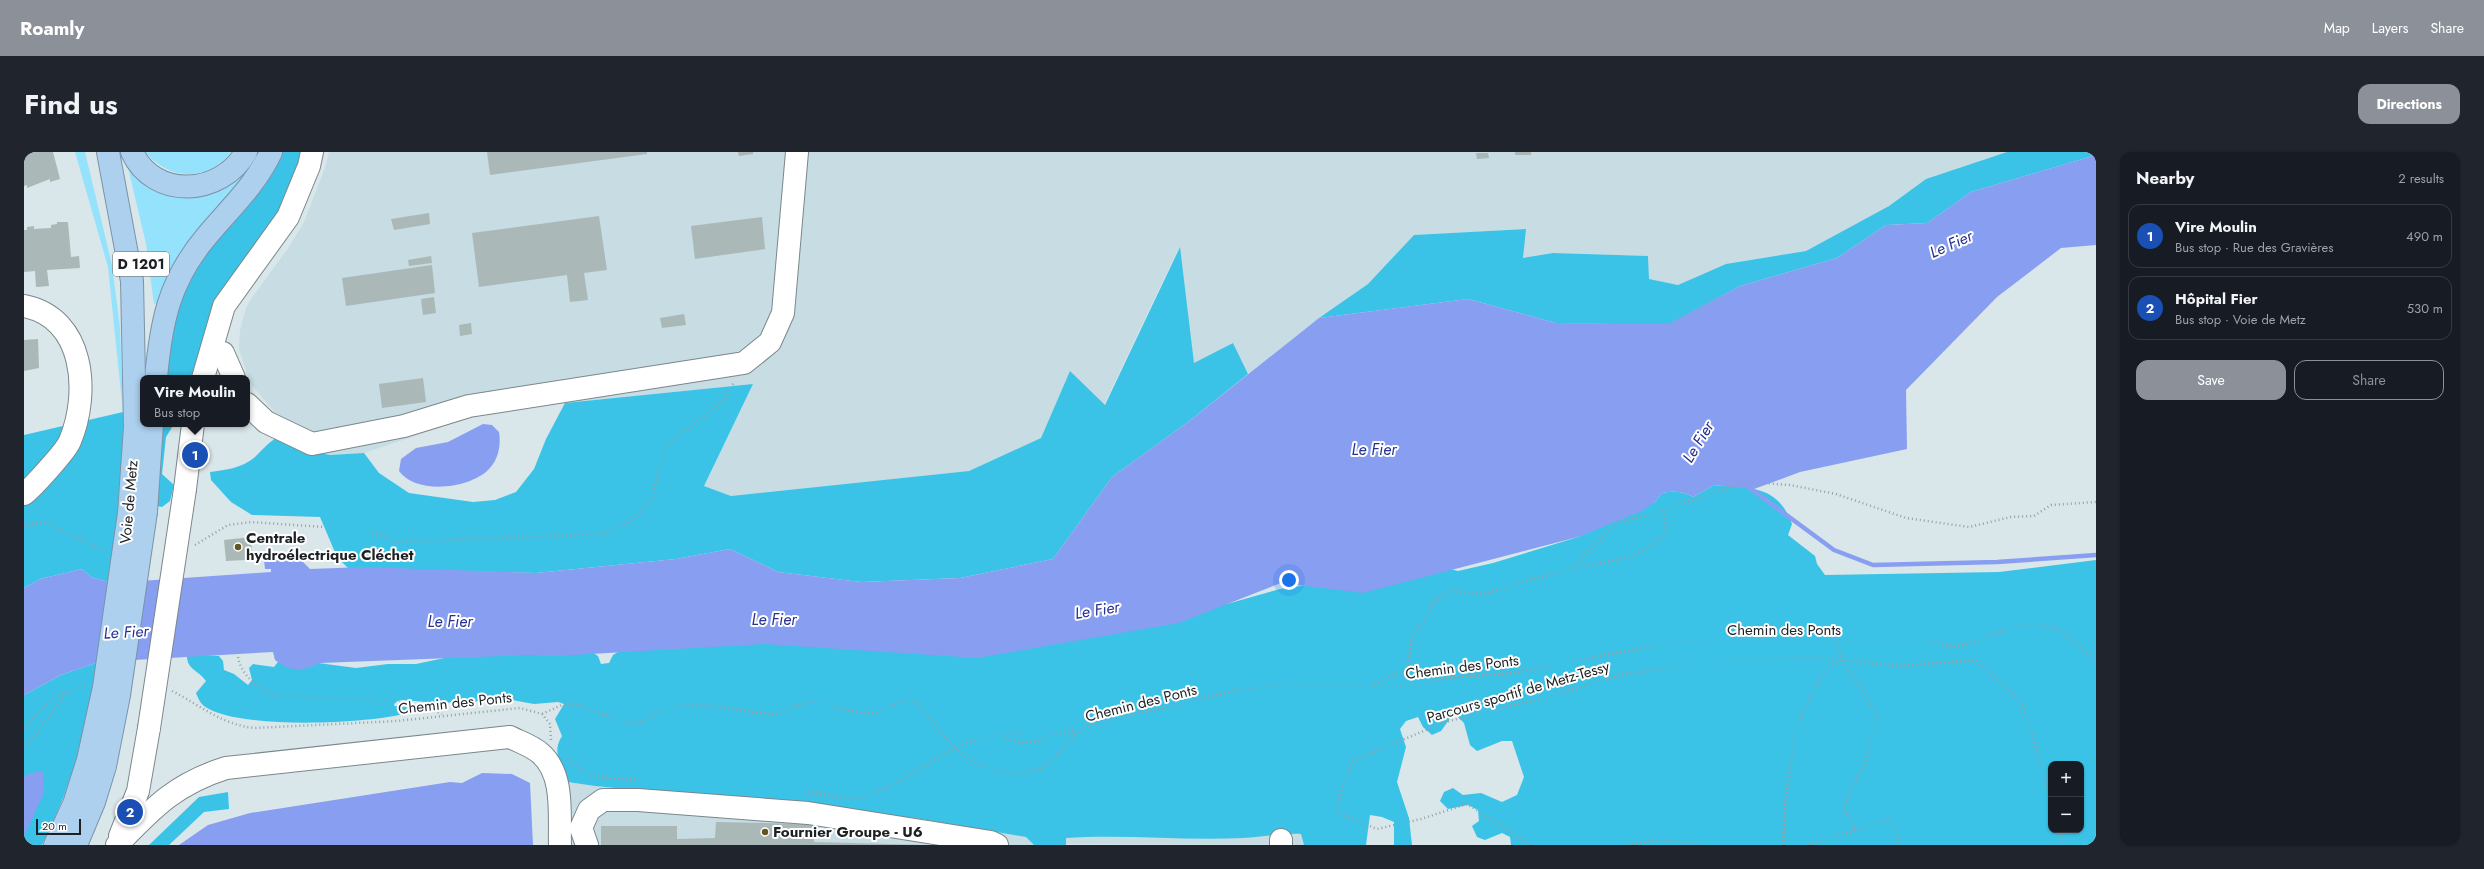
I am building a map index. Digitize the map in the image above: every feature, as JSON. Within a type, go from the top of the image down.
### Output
[{"type":"highway","points":[[96,152],[115,228],[133,336]]},
{"type":"highway","name":"Voie de Metz","points":[[108,152],[132,281],[134,426],[138,512]]},
{"type":"highway","name":"D 1201","points":[[118,152],[143,275],[150,375]]},
{"type":"highway","points":[[132,152],[138,164],[150,176],[170,185],[187,188],[206,185],[226,175],[246,152]]},
{"type":"highway","points":[[156,375],[160,335],[173,287],[186,263],[206,236],[250,188],[271,152]]},
{"type":"highway","name":"Voie de Metz","points":[[76,845],[94,802],[104,687],[153,427]]},
{"type":"highway","name":"Voie de Metz","points":[[55,845],[74,804],[97,763]]},
{"type":"street","points":[[204,375],[224,306],[236,292],[288,217],[309,166],[312,152]]},
{"type":"street","points":[[250,407],[266,422],[312,444],[404,426],[469,406],[744,363],[770,342],[783,313],[797,152]]},
{"type":"street","points":[[219,375],[236,292]]},
{"type":"street","points":[[24,306],[37,308],[55,320],[70,339],[77,357],[82,380],[81,401],[70,443],[24,494]]},
{"type":"street","points":[[223,353],[233,375]]},
{"type":"street","points":[[116,845],[138,791],[186,485],[197,431]]},
{"type":"street","points":[[116,845],[157,804],[192,780],[226,768],[510,737],[544,757],[557,782],[560,845]]},
{"type":"street","points":[[587,845],[582,828],[589,810],[603,800],[638,800],[808,813],[991,842],[997,845]]},
{"type":"street","points":[[130,812],[157,804]]},
{"type":"path","points":[[190,548],[228,525],[251,522],[367,530],[396,542],[604,534],[631,521],[650,500],[667,446],[725,399],[744,363]]},
{"type":"path","points":[[1571,570],[1615,524],[1663,510],[1747,482],[1790,485],[1828,493],[1906,518],[1969,527],[2011,516],[2034,516],[2051,505],[2096,502]]},
{"type":"path","points":[[1374,684],[1408,668],[1412,638],[1430,612],[1434,600],[1453,591],[1484,594],[1571,570],[1636,555],[1666,534],[1663,510]]},
{"type":"path","points":[[24,525],[45,522],[102,550],[111,550]]},
{"type":"path","name":"Chemin des Ponts","points":[[167,689],[214,717],[241,727],[269,728],[397,721],[443,714],[508,708],[520,708],[542,714],[564,704],[576,704],[636,724],[664,710],[684,705],[714,706],[774,715],[804,703],[815,701],[859,713],[875,713],[908,699],[913,700],[963,757],[985,768],[1022,774],[1044,765],[1078,731],[1091,725],[1241,689],[1280,685],[1374,684],[1417,686],[1446,678],[1512,673],[1678,641],[1929,640],[1957,646],[1988,637],[2007,627],[2041,625],[2063,632],[2096,659]]},
{"type":"path","points":[[1836,641],[1842,660],[1877,713],[1866,761],[1843,806],[1856,830]]},
{"type":"path","points":[[238,657],[239,664],[251,681],[262,690],[273,695],[392,701],[424,707],[443,714]]},
{"type":"path","name":"Parcours sportif de Metz-Tessy","points":[[1531,845],[1467,804],[1421,819],[1377,829],[1335,811],[1352,761],[1445,722],[1544,698],[1623,674],[1729,660],[1813,657],[1898,666],[1975,660],[2022,702],[2050,797]]},
{"type":"path","points":[[1783,845],[1785,804],[1798,724],[1825,669],[1842,660]]},
{"type":"path","points":[[24,728],[54,697],[88,684]]},
{"type":"path","points":[[24,745],[32,739],[67,691]]},
{"type":"path","points":[[542,714],[550,724],[552,737],[544,757]]},
{"type":"path","points":[[1003,736],[1018,742],[1027,743],[1038,742],[1060,732],[1078,731]]},
{"type":"path","points":[[803,794],[823,794],[846,799],[877,792],[954,748],[986,736],[1003,736],[1026,732]]},
{"type":"path","points":[[544,757],[558,752],[563,753],[577,767],[592,776],[639,780]]},
{"type":"path","points":[[683,784],[720,787]]},
{"type":"path","points":[[1808,845],[1892,819],[1899,845]]},
{"type":"path","points":[[2061,833],[2064,845]]},
{"type":"path","points":[[1628,845],[1658,840],[1704,845]]},
{"type":"shaded area","points":[[75,152],[85,152],[112,265],[120,328],[123,412],[108,267]]},
{"type":"shaded area","points":[[145,152],[231,152],[211,169],[200,173],[188,174],[165,168]]},
{"type":"shaded area","points":[[258,152],[262,152],[254,169],[176,260],[157,303],[154,304],[146,244],[127,163],[138,179],[147,187],[162,194],[178,197],[195,197],[211,194],[226,188],[239,179],[250,167]]},
{"type":"shaded area","points":[[280,152],[303,152],[283,207],[207,330],[193,375],[164,375],[172,300]]},
{"type":"shaded area","points":[[329,152],[2007,152],[1926,179],[1889,206],[1806,251],[1726,264],[1678,285],[1649,279],[1648,256],[1553,253],[1522,258],[1525,229],[1414,235],[1368,284],[1319,318],[1248,374],[1233,343],[1194,364],[1179,247],[1104,405],[1070,371],[1041,438],[969,471],[731,496],[704,486],[753,384],[565,403],[480,414],[364,453],[330,455],[301,449],[266,422],[274,411],[250,383],[250,375],[247,375],[239,349],[240,330],[246,308],[253,296],[289,247],[304,222],[325,168]]},
{"type":"shaded area","points":[[2007,152],[2096,152],[2096,155],[1971,192],[1927,223],[1886,225],[1837,258],[1740,286],[1668,325],[1556,323],[1468,299],[1319,318],[1368,284],[1414,235],[1526,229],[1523,258],[1553,253],[1648,256],[1649,279],[1678,285],[1726,264],[1806,251],[1889,206],[1926,179]]},
{"type":"shaded area","points":[[1180,247],[1194,363],[1233,343],[1248,374],[1188,422],[1112,477],[1053,559],[960,578],[861,582],[778,572],[730,549],[676,559],[536,573],[348,568],[337,557],[320,517],[252,515],[231,502],[211,480],[210,472],[245,464],[276,438],[301,449],[330,455],[364,453],[379,473],[409,493],[473,502],[495,500],[516,492],[534,469],[546,439],[565,403],[753,384],[704,486],[731,496],[969,471],[1041,438],[1070,371],[1105,405]]},
{"type":"shaded area","points":[[123,412],[126,473],[112,583],[91,577],[82,569],[40,579],[24,588],[24,435]]},
{"type":"shaded area","points":[[162,427],[172,427],[166,437],[162,474],[174,485],[170,501],[162,507],[157,506]]},
{"type":"shaded area","points":[[1714,485],[1751,488],[1771,495],[1786,511],[1792,524],[1788,535],[1815,556],[1817,564],[1825,575],[1999,572],[2096,560],[2096,845],[1511,845],[1510,837],[1502,833],[1485,840],[1477,837],[1472,826],[1479,821],[1478,810],[1468,805],[1448,809],[1440,801],[1444,792],[1453,788],[1463,795],[1481,793],[1502,802],[1517,795],[1524,777],[1512,741],[1502,741],[1477,751],[1470,745],[1464,723],[1454,713],[1441,731],[1432,735],[1423,727],[1418,717],[1406,721],[1400,729],[1406,747],[1397,782],[1409,818],[1412,845],[1394,845],[1394,822],[1382,817],[1370,815],[1366,845],[1304,845],[1301,834],[1294,834],[1221,839],[1088,837],[1066,838],[1066,845],[1034,845],[1026,837],[915,818],[568,782],[557,754],[557,748],[562,736],[555,719],[564,704],[558,702],[534,704],[512,700],[438,703],[402,700],[395,702],[394,706],[407,707],[409,711],[407,713],[389,717],[335,722],[272,722],[244,719],[220,714],[204,706],[200,702],[196,693],[206,681],[191,667],[187,659],[187,654],[219,656],[223,661],[224,670],[234,674],[248,685],[252,680],[249,668],[253,664],[274,667],[281,658],[356,668],[388,664],[416,664],[454,656],[587,649],[598,656],[601,664],[609,663],[613,655],[623,649],[1227,604],[1280,589],[1438,566],[1458,571],[1493,563],[1578,537],[1655,502],[1662,493],[1678,492],[1693,497]]},
{"type":"shaded area","points":[[99,662],[89,710],[77,755],[53,822],[42,845],[24,845],[24,695],[61,675]]},
{"type":"shaded area","points":[[568,782],[915,818],[1026,837],[1034,845],[569,845]]},
{"type":"shaded area","points":[[228,792],[229,809],[204,812],[169,845],[149,845],[199,797]]},
{"type":"shaded area","points":[[1285,833],[1301,834],[1304,845],[1065,844],[1066,838],[1107,835],[1244,838]]},
{"type":"water","name":"Le Fier","points":[[2096,155],[2096,245],[2061,248],[1997,297],[1906,390],[1907,449],[1800,472],[1754,489],[1714,485],[1693,497],[1678,492],[1662,493],[1655,502],[1642,511],[1578,537],[1363,593],[1281,583],[1179,623],[977,658],[764,644],[556,656],[527,655],[320,663],[308,668],[292,669],[275,660],[273,652],[99,662],[61,675],[24,695],[24,588],[40,579],[82,569],[91,577],[112,583],[271,572],[271,569],[265,569],[264,560],[299,558],[310,569],[365,567],[536,573],[676,559],[730,549],[778,572],[861,582],[960,578],[1053,559],[1112,477],[1188,422],[1319,318],[1468,299],[1556,323],[1668,324],[1740,286],[1837,258],[1886,225],[1927,223],[1971,192]]},
{"type":"water","points":[[483,424],[492,425],[499,432],[500,441],[495,461],[489,469],[480,476],[457,485],[430,486],[418,484],[407,479],[399,471],[401,459],[416,448],[448,442]]},
{"type":"water","points":[[38,771],[43,772],[44,793],[24,836],[24,776]]},
{"type":"water","points":[[482,773],[512,774],[530,783],[533,845],[179,845],[208,825],[250,813],[450,782],[462,783]]},
{"type":"building","points":[[24,152],[53,152],[60,179],[50,182],[50,179],[27,188],[27,185],[24,186]]},
{"type":"building","points":[[487,152],[647,152],[647,154],[490,175]]},
{"type":"building","points":[[738,152],[753,152],[753,154],[739,156]]},
{"type":"building","points":[[1515,152],[1531,152],[1531,155],[1515,155]]},
{"type":"building","points":[[1476,153],[1488,153],[1489,158],[1477,159]]},
{"type":"building","points":[[429,213],[430,224],[394,230],[391,219]]},
{"type":"building","points":[[599,216],[607,270],[584,273],[588,300],[570,302],[567,275],[479,287],[472,233]]},
{"type":"building","points":[[762,217],[765,249],[695,259],[691,226]]},
{"type":"building","points":[[57,222],[68,222],[71,257],[79,256],[80,268],[47,270],[49,286],[36,287],[35,271],[24,272],[24,230],[27,230],[27,227],[34,226],[34,229],[51,228],[51,225],[57,224]]},
{"type":"building","points":[[431,256],[432,263],[409,266],[408,260]]},
{"type":"building","points":[[432,265],[435,293],[346,306],[342,278]]},
{"type":"building","points":[[434,297],[436,313],[423,315],[421,299]]},
{"type":"building","points":[[684,314],[686,325],[662,328],[660,318]]},
{"type":"building","points":[[471,323],[472,334],[460,336],[459,325]]},
{"type":"building","points":[[38,339],[39,368],[24,371],[24,340]]},
{"type":"building","points":[[423,378],[426,402],[382,408],[379,384]]},
{"type":"building","name":"Centrale hydroélectrique Cléchet","points":[[251,537],[252,555],[245,555],[245,560],[226,561],[224,540]]},
{"type":"building","name":"Fournier Groupe - U6","points":[[716,822],[813,824],[814,842],[927,845],[601,845],[601,826],[677,826],[677,839],[715,838]]},
{"type":"waterway","points":[[1747,486],[1834,550],[1873,565],[1997,562],[2096,555]]},
{"type":"place","name":"Vire Moulin","points":[[195,455]]},
{"type":"place","name":"Centrale hydroélectrique Cléchet","points":[[238,547]]},
{"type":"place","name":"Hôpital Fier","points":[[130,812]]},
{"type":"place","name":"Fournier Groupe - U6","points":[[765,832]]}]
